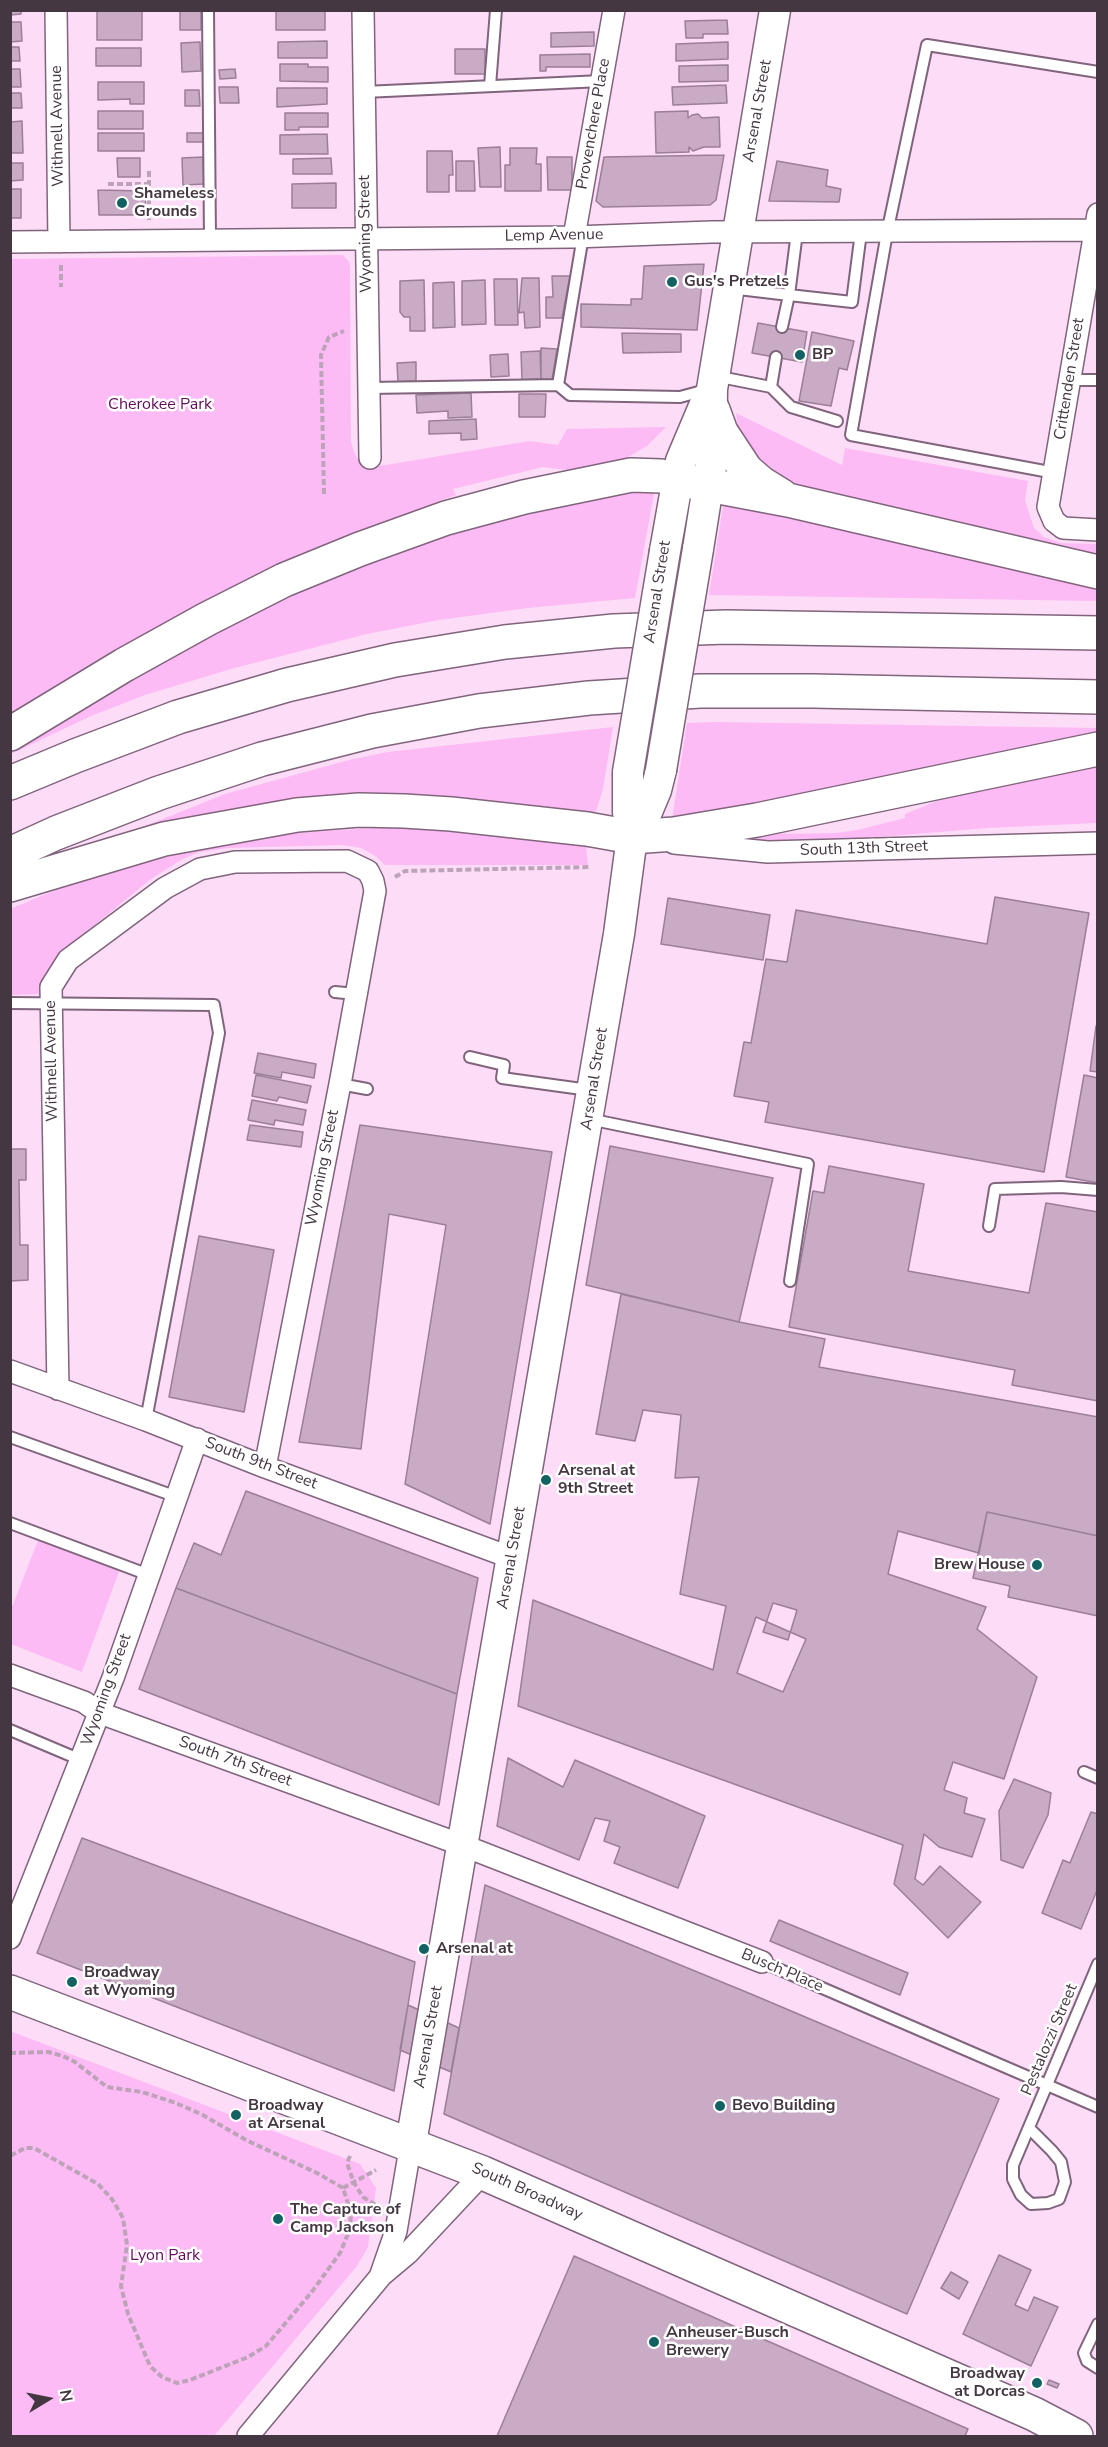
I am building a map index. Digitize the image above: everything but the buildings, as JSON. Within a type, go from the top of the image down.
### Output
[{"type":"main road","name":"Arsenal Street","points":[[632,837],[646,814],[661,770],[709,485],[713,392],[775,10]]},
{"type":"main road","name":"Arsenal Street","points":[[411,2144],[619,934],[632,837],[628,812],[628,772],[677,479],[692,432],[713,392]]},
{"type":"main road","points":[[713,392],[721,432],[746,470],[761,483],[788,500]]},
{"type":"main road","points":[[10,734],[124,665],[284,580],[360,549],[447,518],[524,498],[639,474],[788,500],[1098,572]]},
{"type":"main road","points":[[10,783],[178,717],[287,685],[394,660],[505,642],[614,631],[726,627],[1098,633]]},
{"type":"main road","points":[[10,854],[56,833],[159,793],[262,759],[372,731],[479,711],[589,698],[700,691],[825,691],[1098,697]]},
{"type":"main road","points":[[10,885],[164,839],[297,815],[359,810],[450,814],[587,829],[632,837],[674,834],[729,826],[1098,749]]},
{"type":"main road","name":"South Broadway","points":[[10,1992],[483,2173],[1034,2414],[1076,2436]]},
{"type":"main road","name":"South Broadway","points":[[1034,2414],[1098,2433]]},
{"type":"street","name":"Withnell Avenue","points":[[56,10],[59,242]]},
{"type":"street","name":"Wyoming Street","points":[[363,10],[370,458]]},
{"type":"street","name":"Provenchere Place","points":[[579,236],[614,10]]},
{"type":"street","name":"Lemp Avenue","points":[[10,243],[738,232],[887,233],[1097,225]]},
{"type":"street","name":"Crittenden Street","points":[[1097,225],[1048,507],[1054,521],[1063,528],[1098,530]]},
{"type":"street","name":"South 13th Street","points":[[632,837],[768,852],[1098,843]]},
{"type":"street","name":"Withnell Avenue","points":[[58,1389],[51,987],[68,960],[165,888],[200,869],[236,862],[347,861],[368,871]]},
{"type":"street","name":"Wyoming Street","points":[[265,1467],[340,1084],[375,891],[368,871]]},
{"type":"street","name":"South 9th Street","points":[[10,1371],[146,1419],[265,1467],[512,1558]]},
{"type":"street","name":"Wyoming Street","points":[[10,1938],[100,1713],[197,1439]]},
{"type":"street","name":"South 7th Street","points":[[10,1675],[84,1702],[100,1713],[462,1845]]},
{"type":"street","name":"Busch Place","points":[[462,1845],[762,1962]]},
{"type":"street","name":"Arsenal Street","points":[[380,2277],[396,2231],[411,2144]]},
{"type":"street","name":"Arsenal Street","points":[[248,2436],[380,2277],[408,2253],[483,2173]]},
{"type":"lane","points":[[208,10],[210,240]]},
{"type":"lane","points":[[490,86],[496,10]]},
{"type":"lane","points":[[1055,473],[851,435],[887,233],[927,45],[1098,72]]},
{"type":"lane","points":[[364,92],[602,81]]},
{"type":"lane","points":[[782,327],[789,295],[797,232]]},
{"type":"lane","points":[[730,288],[852,302],[861,232]]},
{"type":"lane","points":[[558,386],[579,236]]},
{"type":"lane","points":[[771,387],[776,357]]},
{"type":"lane","points":[[1071,380],[1098,380]]},
{"type":"lane","points":[[369,388],[558,386],[570,395],[680,397],[771,387]]},
{"type":"lane","points":[[771,387],[791,408],[837,421]]},
{"type":"lane","points":[[335,992],[356,994]]},
{"type":"lane","points":[[10,1003],[214,1005],[219,1033],[146,1419]]},
{"type":"lane","points":[[470,1057],[504,1065],[502,1078],[591,1105],[808,1164],[790,1281]]},
{"type":"lane","points":[[340,1084],[368,1089]]},
{"type":"lane","points":[[989,1227],[995,1189],[1061,1187],[1098,1190]]},
{"type":"lane","points":[[10,1437],[177,1497]]},
{"type":"lane","points":[[10,1523],[149,1575]]},
{"type":"lane","points":[[10,1730],[81,1760]]},
{"type":"lane","points":[[1084,1773],[1098,1778]]},
{"type":"lane","name":"Busch Place","points":[[762,1962],[1098,2107]]},
{"type":"lane","name":"Pestalozzi Street","points":[[1029,2128],[1052,2151],[1060,2162],[1063,2172],[1065,2182],[1059,2199],[1048,2203],[1031,2204],[1021,2195],[1013,2179],[1013,2165],[1098,1964]]},
{"type":"lane","points":[[1098,2324],[1084,2353],[1087,2361],[1098,2368]]},
{"type":"path","points":[[149,171],[149,220]]},
{"type":"path","points":[[108,184],[148,184]]},
{"type":"path","points":[[61,264],[61,287]]},
{"type":"path","points":[[324,494],[321,355],[329,337],[344,331]]},
{"type":"path","points":[[395,877],[405,871],[591,867]]},
{"type":"path","points":[[10,2053],[48,2052],[63,2056],[107,2087],[142,2092],[176,2103],[203,2115],[246,2140],[317,2173],[343,2188],[351,2213],[350,2229],[346,2241],[311,2293],[266,2346],[248,2356],[190,2380],[177,2383],[162,2377],[150,2366],[128,2314],[121,2286],[127,2245],[123,2218],[112,2199],[98,2184],[34,2148],[25,2148],[10,2156]]},
{"type":"path","points":[[350,2156],[347,2163],[354,2183],[363,2197],[379,2207]]},
{"type":"path","points":[[343,2188],[376,2170]]},
{"type":"green space","name":"Cherokee Park","points":[[343,255],[350,267],[351,441],[361,464],[368,467],[386,465],[529,441],[558,445],[567,429],[666,427],[647,446],[623,460],[583,472],[543,467],[453,489],[456,495],[436,502],[423,513],[11,726],[10,259]]},
{"type":"green space","points":[[736,413],[842,465],[845,448],[1028,481],[1025,500],[1034,528],[1044,537],[1060,543],[1097,544],[1097,557],[1013,534],[1004,539],[781,481],[769,474],[738,430]]},
{"type":"green space","points":[[628,487],[652,491],[654,494],[635,598],[528,608],[439,620],[367,634],[231,669],[145,695],[91,716],[11,754],[11,745],[242,613],[423,536]]},
{"type":"green space","points":[[724,500],[934,552],[1098,581],[1097,601],[709,595]]},
{"type":"green space","points":[[687,723],[1097,728],[1097,740],[672,819]]},
{"type":"green space","points":[[613,727],[603,789],[594,818],[463,805],[118,837],[225,794],[349,760],[388,752]]},
{"type":"green space","points":[[1097,758],[1097,823],[988,828],[817,842],[747,840],[771,834],[836,833],[857,830],[905,818],[905,814],[959,792]]},
{"type":"green space","points":[[392,822],[586,845],[588,865],[385,865],[374,855],[361,848],[343,845],[229,848],[199,852],[181,860],[151,879],[65,949],[48,973],[41,994],[11,995],[10,909],[68,885],[142,861],[211,844],[269,835],[386,827]]},
{"type":"green space","points":[[39,1538],[120,1569],[82,1672],[11,1644],[10,1612]]},
{"type":"green space","name":"Lyon Park","points":[[10,2031],[360,2164],[376,2188],[368,2247],[357,2266],[214,2436],[11,2436]]},
{"type":"place","name":"Shameless Grounds","points":[[122,203]]},
{"type":"place","name":"Gus's Pretzels","points":[[672,282]]},
{"type":"place","name":"BP","points":[[800,355]]},
{"type":"place","name":"Arsenal at 9th Street","points":[[546,1480]]},
{"type":"place","name":"Brew House","points":[[1037,1565]]},
{"type":"place","name":"Arsenal at","points":[[424,1949]]},
{"type":"place","name":"Broadway at Wyoming","points":[[72,1982]]},
{"type":"place","name":"Bevo Building","points":[[720,2106]]},
{"type":"place","name":"Broadway at Arsenal","points":[[236,2115]]},
{"type":"place","name":"The Capture of Camp Jackson","points":[[278,2219]]},
{"type":"place","name":"Anheuser-Busch Brewery","points":[[654,2342]]},
{"type":"place","name":"Broadway at Dorcas","points":[[1037,2383]]}]
